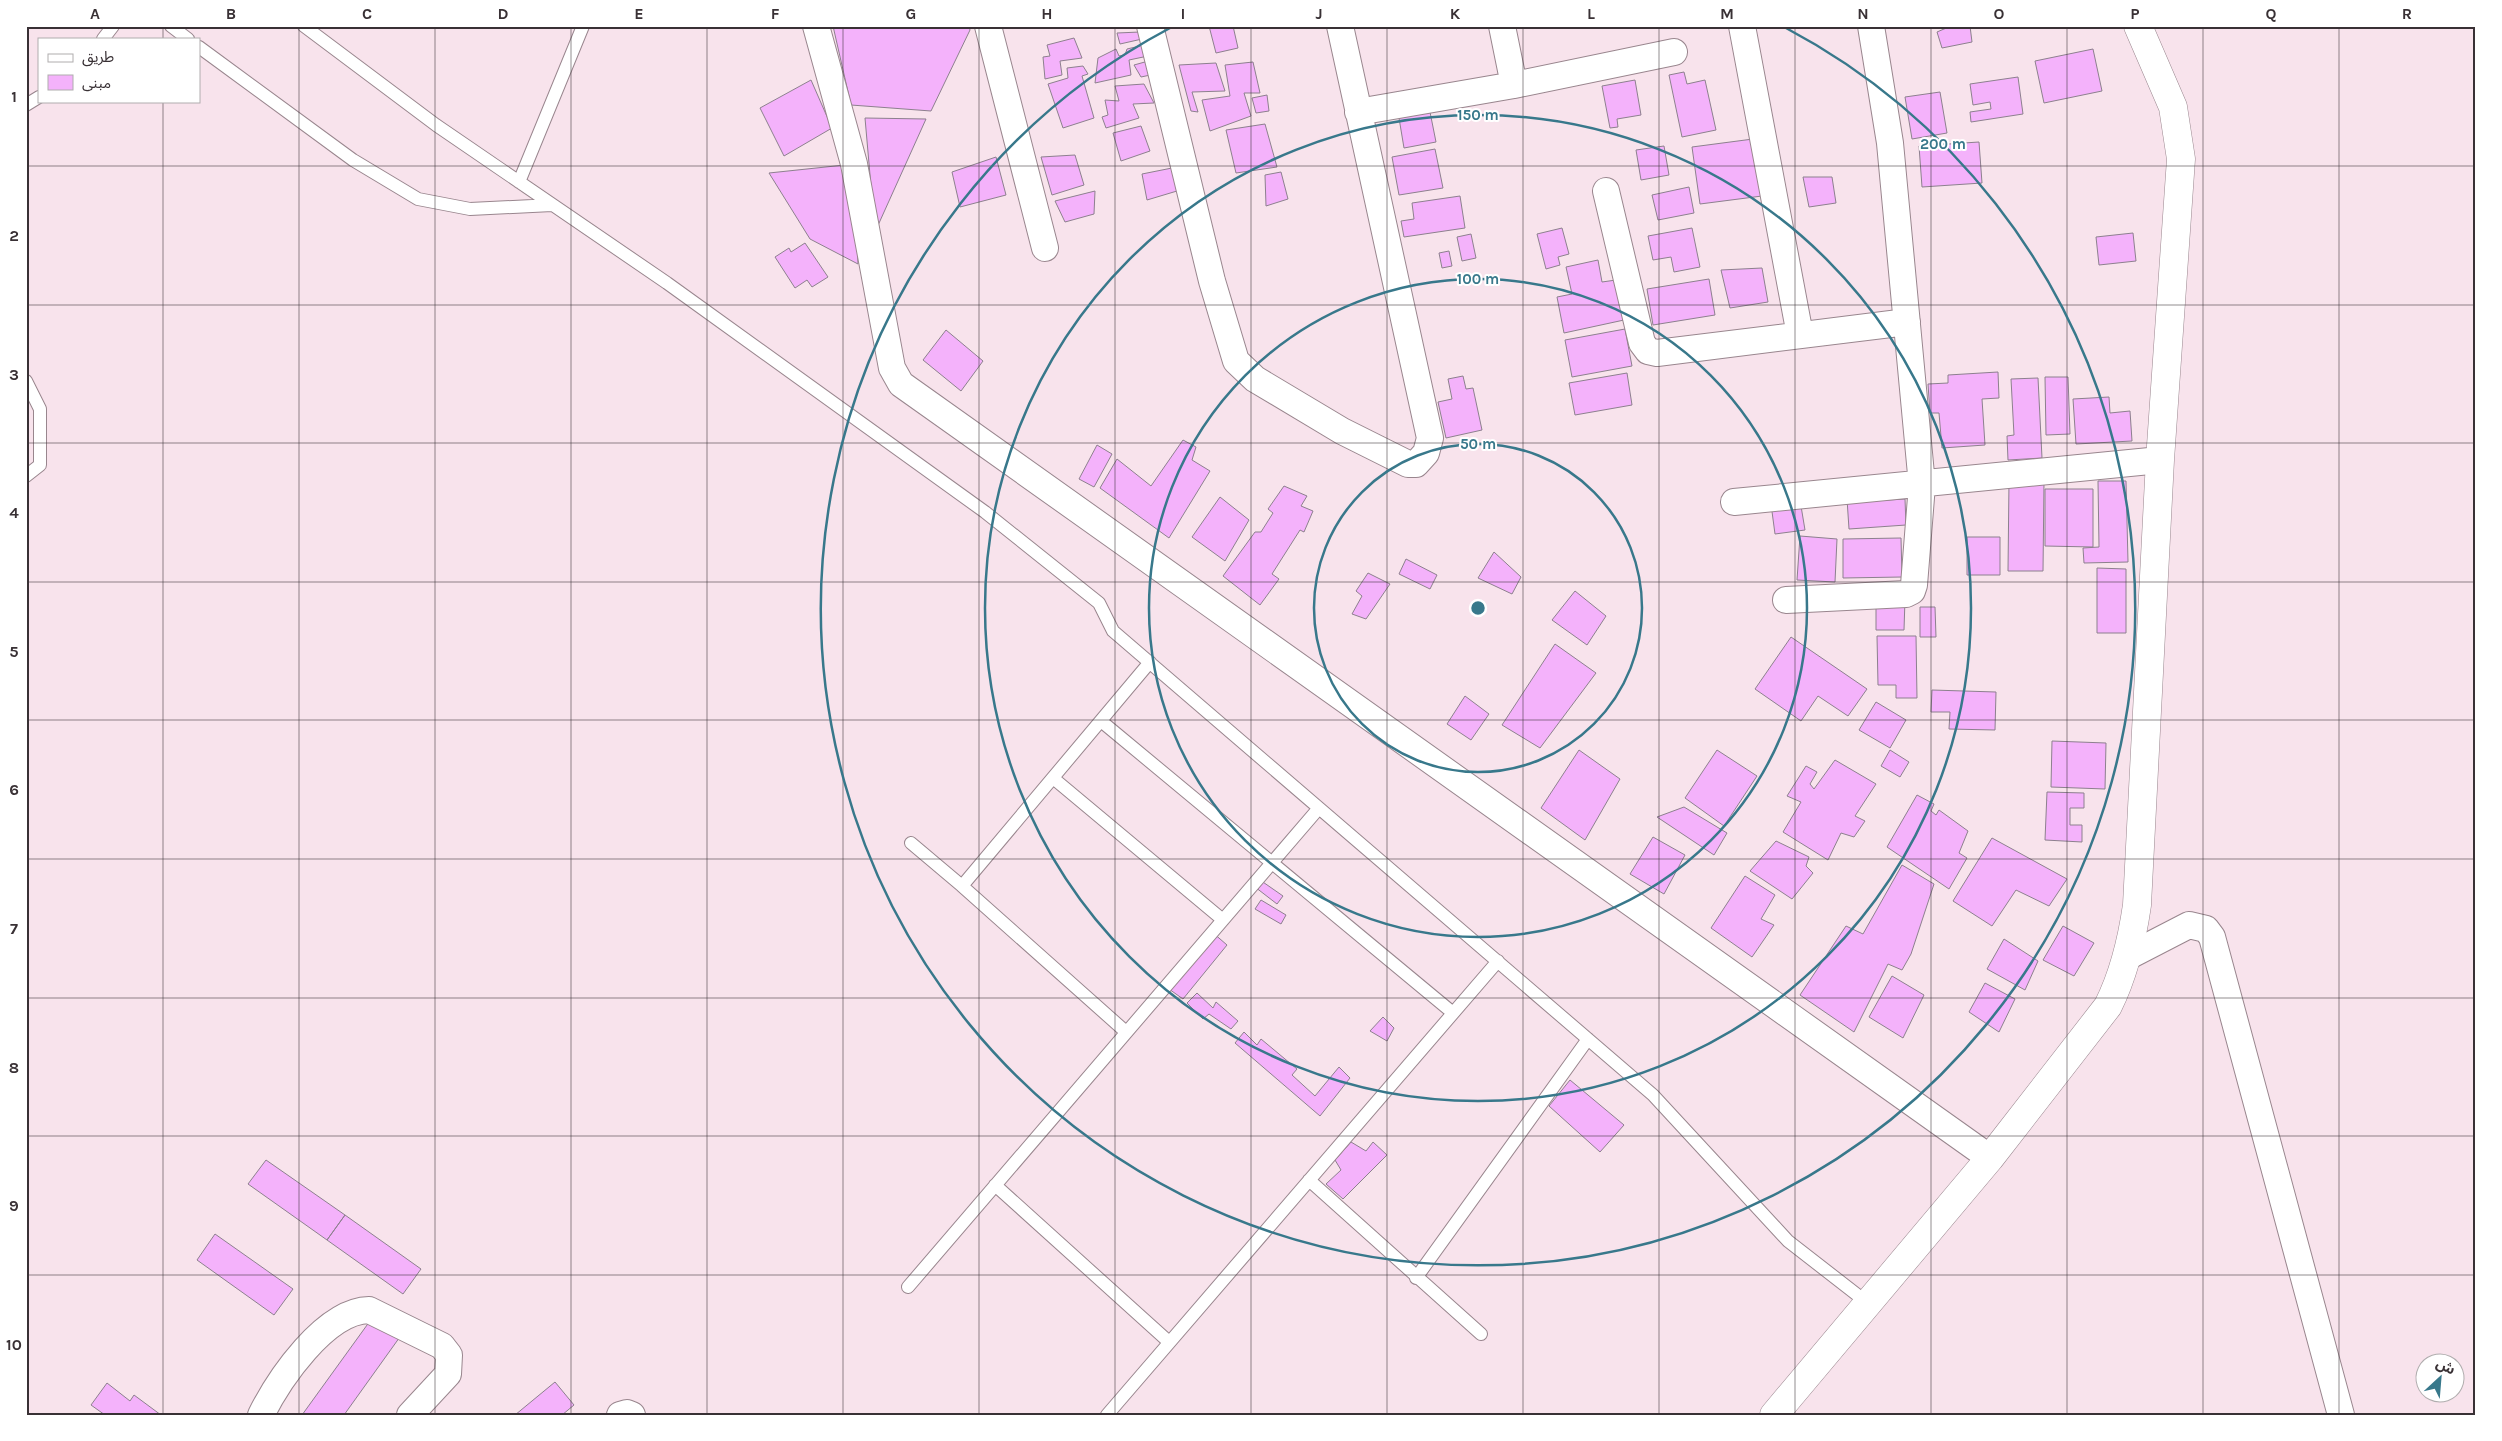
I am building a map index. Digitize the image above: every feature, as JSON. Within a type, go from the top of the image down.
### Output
[{"type":"street","points":[[816,26],[854,164],[892,368],[901,384],[1990,1158]]},
{"type":"street","points":[[988,26],[1045,248]]},
{"type":"street","points":[[1150,26],[1212,281],[1236,361],[1255,379],[1342,431],[1408,464],[1416,464],[1426,453],[1430,438],[1340,26]]},
{"type":"street","points":[[1502,26],[1514,85]]},
{"type":"street","points":[[1742,26],[1800,335]]},
{"type":"street","points":[[1786,600],[1906,594],[1912,591],[1914,585],[1922,485],[1890,143],[1871,26]]},
{"type":"street","points":[[1774,1415],[1990,1158],[2108,1006],[2118,986],[2127,957],[2137,905],[2148,730],[2160,460],[2181,159],[2173,107],[2138,26]]},
{"type":"street","points":[[1358,112],[1514,85],[1674,52]]},
{"type":"street","points":[[1606,191],[1642,343],[1648,351],[1657,353],[1907,322]]},
{"type":"street","points":[[1734,502],[1922,485],[2160,460]]},
{"type":"street","points":[[2127,957],[2189,925],[2206,929],[2212,936],[2341,1415]]},
{"type":"street","points":[[261,1415],[287,1372],[313,1342],[346,1315],[357,1310],[370,1310],[442,1346],[449,1355],[448,1374],[410,1415]]},
{"type":"street","points":[[620,1415],[627,1413],[632,1415]]},
{"type":"lane","points":[[104,38],[113,26]]},
{"type":"lane","points":[[171,26],[187,38]]},
{"type":"lane","points":[[519,182],[583,26]]},
{"type":"lane","points":[[306,27],[436,125],[667,283],[985,512],[1099,603],[1113,631],[1654,1095],[1788,1240],[1869,1304]]},
{"type":"lane","points":[[200,47],[354,160],[418,199],[470,209],[552,205]]},
{"type":"lane","points":[[26,105],[38,98]]},
{"type":"lane","points":[[26,381],[40,409],[40,465],[26,476]]},
{"type":"lane","points":[[962,886],[1150,662]]},
{"type":"lane","points":[[1101,721],[1453,1013]]},
{"type":"lane","points":[[1054,778],[1222,920]]},
{"type":"lane","points":[[908,1287],[1318,808]]},
{"type":"lane","points":[[911,844],[962,886],[1126,1032]]},
{"type":"lane","points":[[1107,1415],[1498,961]]},
{"type":"lane","points":[[1416,1278],[1588,1039]]},
{"type":"lane","points":[[1309,1180],[1416,1278],[1481,1334]]},
{"type":"lane","points":[[995,1184],[1169,1342]]},
{"type":"building","points":[[833,26],[969,26],[970,30],[931,111],[851,105]]},
{"type":"building","points":[[1209,26],[1233,26],[1238,48],[1216,53]]},
{"type":"building","points":[[1951,26],[1970,26],[1972,42],[1942,48],[1937,32]]},
{"type":"building","points":[[1140,32],[1142,39],[1120,44],[1117,33]]},
{"type":"building","points":[[1074,38],[1082,58],[1060,61],[1062,75],[1045,79],[1043,57],[1050,56],[1047,45]]},
{"type":"building","points":[[1144,45],[1148,56],[1129,60],[1131,75],[1095,83],[1098,58],[1116,49],[1119,56],[1125,55],[1127,49]]},
{"type":"building","points":[[2093,49],[2102,91],[2044,103],[2035,61]]},
{"type":"building","points":[[1152,60],[1155,74],[1141,77],[1134,65]]},
{"type":"building","points":[[1253,62],[1260,93],[1244,93],[1251,116],[1210,131],[1202,100],[1230,96],[1225,65]]},
{"type":"building","points":[[1216,63],[1225,91],[1192,92],[1198,112],[1191,111],[1179,65]]},
{"type":"building","points":[[1083,66],[1088,74],[1082,76],[1094,118],[1063,128],[1048,84],[1068,78],[1067,68]]},
{"type":"building","points":[[1684,72],[1687,84],[1705,80],[1716,130],[1682,137],[1669,75]]},
{"type":"building","points":[[2018,77],[2023,114],[1971,122],[1970,112],[1991,109],[1990,102],[1973,105],[1970,84]]},
{"type":"building","points":[[811,80],[832,128],[784,156],[760,108]]},
{"type":"building","points":[[1635,80],[1641,115],[1617,119],[1618,127],[1610,128],[1602,86]]},
{"type":"building","points":[[1144,84],[1154,103],[1133,104],[1139,118],[1106,128],[1102,117],[1108,115],[1105,100],[1119,101],[1115,86]]},
{"type":"building","points":[[1940,92],[1947,133],[1912,139],[1905,97]]},
{"type":"building","points":[[1267,95],[1269,111],[1256,113],[1252,98]]},
{"type":"building","points":[[1430,112],[1436,142],[1404,148],[1399,118]]},
{"type":"building","points":[[865,118],[926,119],[875,232]]},
{"type":"building","points":[[1265,124],[1277,167],[1236,173],[1226,130]]},
{"type":"building","points":[[1141,126],[1150,151],[1121,161],[1113,133]]},
{"type":"building","points":[[1753,139],[1762,196],[1700,204],[1692,147]]},
{"type":"building","points":[[1979,142],[1982,183],[1922,187],[1919,146]]},
{"type":"building","points":[[1664,146],[1669,175],[1641,180],[1636,150]]},
{"type":"building","points":[[1435,149],[1443,188],[1399,195],[1392,157]]},
{"type":"building","points":[[1075,155],[1084,185],[1052,195],[1041,157]]},
{"type":"building","points":[[996,157],[1006,195],[960,207],[952,172]]},
{"type":"building","points":[[854,164],[858,264],[810,239],[769,173]]},
{"type":"building","points":[[1172,168],[1177,191],[1147,200],[1142,174]]},
{"type":"building","points":[[1281,172],[1288,199],[1266,206],[1265,175]]},
{"type":"building","points":[[1803,177],[1832,177],[1836,203],[1809,207]]},
{"type":"building","points":[[1689,187],[1694,213],[1658,220],[1652,195]]},
{"type":"building","points":[[1095,191],[1094,214],[1065,222],[1055,201]]},
{"type":"building","points":[[1460,196],[1465,228],[1404,237],[1401,221],[1414,219],[1412,203]]},
{"type":"building","points":[[1562,228],[1569,254],[1558,257],[1560,265],[1546,269],[1537,234]]},
{"type":"building","points":[[1692,228],[1700,267],[1674,272],[1671,257],[1653,260],[1648,236]]},
{"type":"building","points":[[2133,233],[2136,261],[2099,265],[2096,237]]},
{"type":"building","points":[[1471,234],[1476,258],[1462,261],[1457,237]]},
{"type":"building","points":[[805,243],[828,277],[812,287],[807,280],[795,288],[775,257],[789,248],[791,252]]},
{"type":"building","points":[[1449,251],[1452,266],[1442,268],[1439,253]]},
{"type":"building","points":[[1598,260],[1602,282],[1616,280],[1624,320],[1564,333],[1557,297],[1572,294],[1566,267]]},
{"type":"building","points":[[1762,268],[1768,302],[1730,308],[1721,270]]},
{"type":"building","points":[[1709,279],[1715,315],[1653,325],[1647,289]]},
{"type":"building","points":[[1625,329],[1632,366],[1572,377],[1565,340]]},
{"type":"building","points":[[946,330],[983,361],[961,391],[923,360]]},
{"type":"building","points":[[1998,372],[1999,398],[1982,399],[1985,445],[1942,448],[1939,413],[1930,413],[1928,384],[1948,383],[1948,375]]},
{"type":"building","points":[[1627,373],[1632,405],[1575,415],[1569,383]]},
{"type":"building","points":[[1463,376],[1466,389],[1473,388],[1482,430],[1446,438],[1438,402],[1452,399],[1448,379]]},
{"type":"building","points":[[2045,377],[2068,377],[2070,434],[2046,435]]},
{"type":"building","points":[[2038,378],[2042,458],[2008,460],[2007,436],[2014,435],[2011,379]]},
{"type":"building","points":[[2109,397],[2110,413],[2130,411],[2132,441],[2076,444],[2073,399]]},
{"type":"building","points":[[1183,440],[1196,447],[1192,460],[1210,471],[1169,538],[1100,488],[1117,459],[1151,486]]},
{"type":"building","points":[[1097,445],[1112,454],[1094,487],[1079,479]]},
{"type":"building","points":[[2009,481],[2044,482],[2043,571],[2008,571]]},
{"type":"building","points":[[2098,481],[2126,481],[2128,562],[2084,563],[2083,548],[2099,547]]},
{"type":"building","points":[[1284,486],[1307,496],[1301,506],[1313,511],[1304,532],[1300,530],[1272,574],[1279,579],[1260,605],[1223,576],[1255,532],[1261,532],[1273,513],[1268,509]]},
{"type":"building","points":[[2045,489],[2093,489],[2093,547],[2045,546]]},
{"type":"building","points":[[1220,497],[1249,520],[1225,561],[1192,537]]},
{"type":"building","points":[[1847,499],[1869,501],[1905,499],[1906,525],[1849,529]]},
{"type":"building","points":[[1800,500],[1805,530],[1775,534],[1771,504]]},
{"type":"building","points":[[1800,536],[1837,539],[1835,582],[1797,580]]},
{"type":"building","points":[[1967,537],[2000,537],[2000,575],[1967,575]]},
{"type":"building","points":[[1901,538],[1902,577],[1843,578],[1843,539]]},
{"type":"building","points":[[1494,552],[1521,577],[1512,594],[1478,578]]},
{"type":"building","points":[[1406,559],[1437,575],[1430,589],[1399,574]]},
{"type":"building","points":[[2097,568],[2126,569],[2126,633],[2097,633]]},
{"type":"building","points":[[1368,573],[1390,584],[1366,619],[1352,614],[1362,596],[1356,591]]},
{"type":"building","points":[[1575,591],[1606,616],[1587,645],[1552,620]]},
{"type":"building","points":[[1876,599],[1905,599],[1904,630],[1876,630]]},
{"type":"building","points":[[1920,607],[1935,607],[1936,637],[1920,637]]},
{"type":"building","points":[[1877,636],[1916,636],[1917,698],[1896,698],[1896,685],[1878,685]]},
{"type":"building","points":[[1791,637],[1867,689],[1848,716],[1818,696],[1801,721],[1755,689]]},
{"type":"building","points":[[1555,644],[1596,673],[1540,748],[1502,725]]},
{"type":"building","points":[[1932,690],[1996,692],[1995,730],[1949,729],[1950,712],[1931,712]]},
{"type":"building","points":[[1465,696],[1489,714],[1471,740],[1447,724]]},
{"type":"building","points":[[1876,702],[1906,720],[1890,748],[1859,730]]},
{"type":"building","points":[[2052,741],[2106,743],[2105,789],[2051,787]]},
{"type":"building","points":[[1579,750],[1620,779],[1585,840],[1541,808]]},
{"type":"building","points":[[1717,750],[1757,776],[1724,826],[1685,798]]},
{"type":"building","points":[[1890,750],[1909,762],[1900,777],[1881,766]]},
{"type":"building","points":[[1835,760],[1876,784],[1855,816],[1865,821],[1854,837],[1841,833],[1828,860],[1783,832],[1801,802],[1787,796],[1806,766],[1817,772],[1810,784],[1814,789]]},
{"type":"building","points":[[2047,792],[2084,793],[2084,808],[2070,808],[2070,825],[2082,825],[2082,842],[2045,840]]},
{"type":"building","points":[[1917,795],[1934,804],[1931,811],[1936,815],[1939,810],[1968,831],[1959,853],[1967,858],[1949,889],[1887,847]]},
{"type":"building","points":[[1684,807],[1727,833],[1714,855],[1657,817]]},
{"type":"building","points":[[1653,837],[1685,855],[1664,894],[1630,874]]},
{"type":"building","points":[[1992,838],[2067,879],[2049,906],[2016,890],[1992,926],[1953,901]]},
{"type":"building","points":[[1776,841],[1809,857],[1806,866],[1813,873],[1792,899],[1750,871]]},
{"type":"building","points":[[1902,865],[1934,884],[1911,954],[1902,970],[1888,964],[1854,1032],[1800,995],[1846,926],[1863,934]]},
{"type":"building","points":[[1745,876],[1775,895],[1761,919],[1774,925],[1752,957],[1711,928]]},
{"type":"building","points":[[1260,880],[1283,896],[1277,904],[1255,887]]},
{"type":"building","points":[[1261,900],[1286,915],[1281,924],[1255,909]]},
{"type":"building","points":[[2063,926],[2094,943],[2074,976],[2043,960]]},
{"type":"building","points":[[1212,932],[1227,945],[1183,999],[1169,989]]},
{"type":"building","points":[[2004,939],[2038,961],[2025,990],[1987,969]]},
{"type":"building","points":[[1892,976],[1924,995],[1903,1038],[1869,1017]]},
{"type":"building","points":[[1985,983],[2015,999],[1999,1032],[1969,1012]]},
{"type":"building","points":[[1197,993],[1213,1008],[1216,1002],[1238,1021],[1231,1029],[1209,1014],[1203,1019],[1187,1003]]},
{"type":"building","points":[[1383,1017],[1394,1028],[1387,1041],[1370,1031]]},
{"type":"building","points":[[1244,1032],[1257,1045],[1261,1039],[1297,1069],[1292,1075],[1315,1096],[1339,1067],[1350,1078],[1320,1116],[1235,1043]]},
{"type":"building","points":[[1570,1080],[1624,1125],[1600,1152],[1549,1106]]},
{"type":"building","points":[[1351,1142],[1366,1151],[1373,1142],[1387,1155],[1343,1199],[1326,1184],[1341,1170],[1335,1160]]},
{"type":"building","points":[[266,1160],[345,1215],[327,1240],[248,1184]]},
{"type":"building","points":[[345,1215],[421,1269],[403,1294],[327,1240]]},
{"type":"building","points":[[215,1234],[293,1289],[274,1315],[197,1260]]},
{"type":"building","points":[[375,1314],[402,1334],[344,1415],[302,1415]]},
{"type":"building","points":[[555,1382],[574,1405],[562,1415],[515,1415]]},
{"type":"building","points":[[107,1383],[130,1401],[134,1395],[161,1415],[105,1415],[91,1405]]}]
